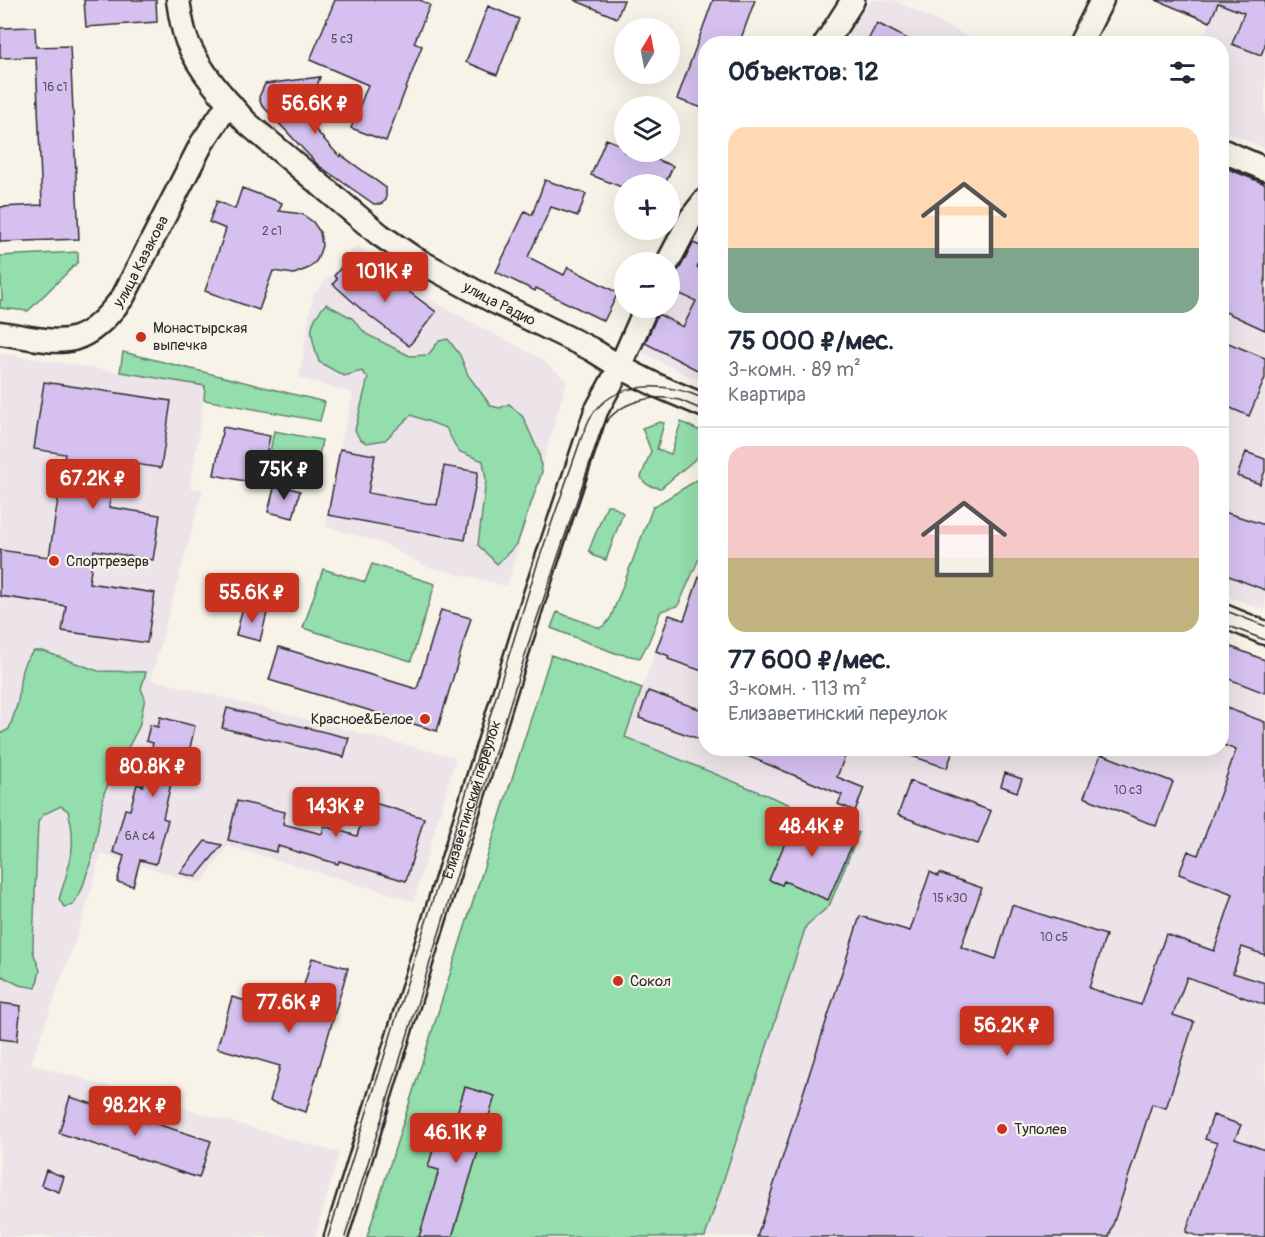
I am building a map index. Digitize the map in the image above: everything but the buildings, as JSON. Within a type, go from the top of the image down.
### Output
[{"type":"street","name":"улица Радио","points":[[177,0],[186,38],[196,59],[229,103],[247,123],[380,235],[405,253],[493,301],[591,349],[658,386],[698,403]]},
{"type":"street","points":[[830,36],[853,0]]},
{"type":"street","points":[[1084,36],[1102,0]]},
{"type":"street","name":"улица Казакова","points":[[0,333],[60,342],[76,339],[92,331],[108,316],[127,289],[202,143],[229,103]]},
{"type":"street","points":[[1229,153],[1265,169]]},
{"type":"street","points":[[673,252],[698,209]]},
{"type":"street","name":"Елизаветинский переулок","points":[[336,1237],[533,602],[596,411],[620,367],[642,318]]},
{"type":"street","points":[[1229,618],[1265,633]]},
{"type":"shaded area","points":[[872,0],[894,0],[968,36],[843,36]]},
{"type":"shaded area","points":[[1219,0],[1265,0],[1265,149],[1229,133],[1229,36],[1205,36]]},
{"type":"shaded area","points":[[1229,162],[1265,178],[1265,610],[1229,597]]},
{"type":"shaded area","points":[[698,214],[698,380],[625,344],[638,318],[680,318],[680,252],[675,252]]},
{"type":"shaded area","points":[[357,245],[437,304],[542,359],[567,381],[507,586],[427,567],[384,544],[326,526],[353,393],[299,378],[313,295]]},
{"type":"shaded area","points":[[0,353],[206,386],[190,488],[203,490],[151,679],[456,758],[414,901],[228,846],[201,883],[101,854],[84,915],[31,1064],[339,1153],[315,1237],[0,1237]]},
{"type":"shaded area","points":[[698,580],[698,756],[1229,756],[1229,646],[1265,660],[1265,1237],[705,1237],[806,926],[829,906],[624,736],[669,615],[684,620]]},
{"type":"green space","points":[[78,252],[78,262],[28,311],[0,308],[0,300],[2,300],[0,256]]},
{"type":"green space","points":[[326,304],[352,318],[366,334],[410,356],[428,355],[439,341],[448,339],[460,355],[468,375],[491,406],[500,408],[509,404],[523,417],[539,453],[542,472],[517,544],[497,564],[478,545],[486,480],[483,461],[458,451],[446,428],[411,415],[385,440],[366,443],[359,438],[355,430],[368,378],[362,371],[344,376],[319,362],[312,338],[312,325]]},
{"type":"green space","points":[[123,352],[325,402],[320,421],[204,400],[205,386],[120,372]]},
{"type":"green space","points":[[660,422],[664,423],[657,449],[671,454],[681,422],[698,430],[698,457],[661,488],[649,485],[641,477],[651,451],[642,428]]},
{"type":"green space","points":[[274,431],[322,440],[313,488],[265,479]]},
{"type":"green space","points":[[698,479],[698,561],[678,606],[661,611],[640,658],[615,653],[551,628],[557,612],[600,628],[606,624],[611,617],[653,507]]},
{"type":"green space","points":[[607,505],[623,513],[606,560],[594,556],[589,550]]},
{"type":"green space","points":[[372,564],[435,584],[411,661],[303,628],[323,569],[365,582]]},
{"type":"green space","points":[[34,651],[43,651],[98,671],[146,672],[141,689],[145,698],[139,727],[104,793],[94,851],[82,889],[73,905],[64,907],[59,899],[71,856],[72,835],[68,811],[61,806],[44,814],[38,822],[33,952],[40,970],[36,988],[19,985],[0,975],[0,734],[9,729],[18,701],[23,668]]},
{"type":"green space","name":"Сокол","points":[[551,655],[642,688],[625,737],[859,833],[829,906],[806,926],[705,1237],[367,1237]]},
{"type":"tram line","points":[[328,1237],[537,565],[589,420],[601,405],[627,390],[659,387],[698,396]]},
{"type":"tram line","points":[[345,1237],[531,636],[601,430],[615,413],[634,402],[645,399],[668,398],[698,408]]},
{"type":"tram line","points":[[1229,612],[1265,626]]},
{"type":"tram line","points":[[1229,626],[1265,640]]},
{"type":"place","name":"Монастырская выпечка","points":[[141,337]]},
{"type":"place","name":"Спортрезерв","points":[[54,561]]},
{"type":"place","name":"Красное&Белое","points":[[425,719]]},
{"type":"place","name":"Сокол","points":[[618,981]]},
{"type":"place","name":"Туполев","points":[[1002,1129]]}]
